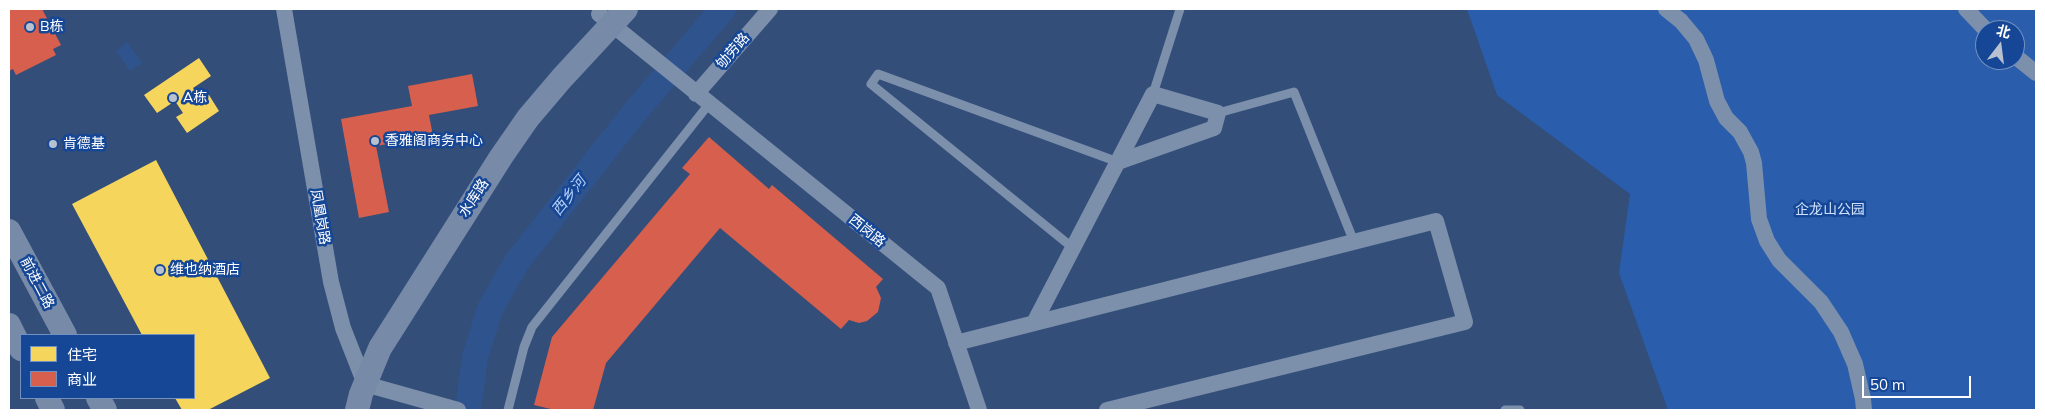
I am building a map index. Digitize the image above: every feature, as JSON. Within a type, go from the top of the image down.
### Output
[{"type":"main road","name":"水库路","points":[[342,410],[346,388],[361,373],[380,348],[402,310],[501,157],[528,118],[562,78],[610,14]]},
{"type":"main road","name":"前进二路","points":[[9,231],[64,334]]},
{"type":"main road","points":[[9,325],[20,347]]},
{"type":"main road","name":"水库路","points":[[357,410],[361,373]]},
{"type":"main road","points":[[47,399],[53,410]]},
{"type":"main road","points":[[99,399],[105,410]]},
{"type":"street","name":"凤凰岗路","points":[[284,9],[331,282],[343,328],[361,373]]},
{"type":"street","name":"劬劳路","points":[[696,94],[770,9]]},
{"type":"street","points":[[1666,9],[1681,21],[1696,39],[1706,60],[1717,101],[1726,118],[1740,132],[1750,152],[1754,163],[1759,219],[1767,241],[1780,260],[1821,302],[1841,332],[1855,364],[1864,410]]},
{"type":"street","points":[[1966,9],[1976,20]]},
{"type":"street","name":"西岗路","points":[[610,14],[642,50],[938,288],[979,410]]},
{"type":"street","points":[[2025,64],[2036,73]]},
{"type":"street","points":[[1034,323],[1118,162],[1154,94],[1218,113],[1214,128],[1118,162]]},
{"type":"street","points":[[956,343],[1436,221],[1465,322],[1107,410]]},
{"type":"street","points":[[361,373],[401,394],[458,410]]},
{"type":"lane","points":[[1154,94],[1180,9]]},
{"type":"lane","points":[[1073,248],[871,84],[878,74],[1118,162]]},
{"type":"lane","points":[[1218,113],[1294,92],[1354,242]]},
{"type":"lane","points":[[508,410],[524,347],[532,326],[709,104]]},
{"type":"lane","points":[[1505,410],[1520,410]]},
{"type":"green space","name":"企龙山公园","points":[[1467,9],[2036,9],[2036,410],[1668,410],[1619,273],[1630,194],[1497,95]]},
{"type":"shaded area","points":[[127,42],[142,63],[130,71],[116,51]]},
{"type":"building: 住宅","name":"A栋","points":[[199,58],[211,76],[193,88],[201,100],[209,95],[219,111],[187,133],[176,117],[183,113],[175,101],[157,113],[144,95]]},
{"type":"building: 住宅","name":"维也纳酒店","points":[[156,160],[270,378],[208,410],[182,410],[176,399],[195,399],[195,334],[141,334],[72,204]]},
{"type":"building: 商业","name":"B栋","points":[[9,9],[42,9],[61,45],[53,49],[56,55],[16,75],[13,69],[9,71]]},
{"type":"building: 商业","name":"香雅阁商务中心","points":[[472,74],[478,106],[429,115],[433,136],[376,146],[389,212],[359,218],[341,119],[412,106],[408,86]]},
{"type":"building: 商业","points":[[709,137],[769,189],[772,185],[883,279],[876,287],[881,298],[878,312],[867,321],[859,323],[849,320],[841,329],[720,228],[606,363],[593,410],[555,410],[534,405],[552,337],[690,174],[682,168]]},
{"type":"waterway","name":"西乡河","points":[[468,410],[475,357],[490,309],[516,263],[634,113],[723,9]]},
{"type":"place","name":"B栋","points":[[30,27]]},
{"type":"place","name":"A栋","points":[[173,98]]},
{"type":"place","name":"香雅阁商务中心","points":[[375,141]]},
{"type":"place","name":"肯德基","points":[[53,144]]},
{"type":"place","name":"维也纳酒店","points":[[160,270]]}]
